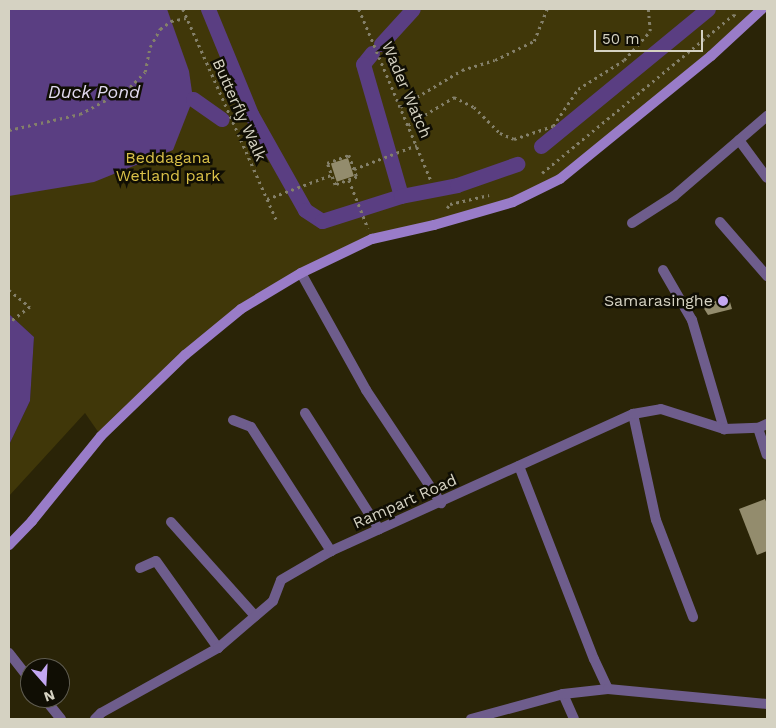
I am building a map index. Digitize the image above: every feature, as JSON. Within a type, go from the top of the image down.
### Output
[{"type":"street","points":[[9,545],[32,521],[101,436],[185,355],[241,309],[300,273],[372,239],[434,225],[513,202],[560,179],[711,56],[762,9]]},
{"type":"street","points":[[632,223],[674,196],[767,116]]},
{"type":"street","points":[[739,140],[767,178]]},
{"type":"street","points":[[720,222],[767,276]]},
{"type":"street","points":[[663,270],[692,320],[724,429]]},
{"type":"street","points":[[300,273],[366,390],[441,503]]},
{"type":"street","name":"Rampart Road","points":[[95,719],[101,713],[218,648],[273,600],[281,580],[331,552],[633,414],[661,409],[724,429],[762,426]]},
{"type":"street","points":[[305,413],[380,529]]},
{"type":"street","points":[[633,414],[656,520],[694,617]]},
{"type":"street","points":[[233,420],[251,427],[331,552]]},
{"type":"street","points":[[762,426],[767,455]]},
{"type":"street","points":[[520,466],[594,659],[608,689]]},
{"type":"street","points":[[170,522],[255,616]]},
{"type":"street","points":[[140,568],[156,561],[218,648]]},
{"type":"street","points":[[9,653],[20,667]]},
{"type":"street","points":[[471,719],[563,694],[608,689],[767,704]]},
{"type":"street","points":[[563,694],[574,719]]},
{"type":"street","points":[[52,708],[61,719]]},
{"type":"path","name":"Butterfly Walk","points":[[183,9],[276,219]]},
{"type":"path","name":"Wader Watch","points":[[359,9],[431,180]]},
{"type":"path","points":[[400,107],[462,70],[496,60],[534,41],[547,9]]},
{"type":"path","points":[[408,125],[454,97],[474,107],[500,133],[514,139],[553,126],[578,89],[624,60],[650,30],[648,9]]},
{"type":"path","points":[[540,175],[738,12]]},
{"type":"path","points":[[733,15],[751,19]]},
{"type":"path","points":[[9,130],[80,114],[130,87],[145,72],[150,47],[160,29],[171,21],[187,18]]},
{"type":"path","points":[[354,169],[417,145]]},
{"type":"path","points":[[349,156],[357,177],[335,186],[331,175],[327,163],[349,156]]},
{"type":"path","points":[[266,199],[331,175]]},
{"type":"path","points":[[349,180],[369,231]]},
{"type":"path","points":[[434,225],[450,204],[493,194]]},
{"type":"path","points":[[9,290],[30,307],[9,323]]},
{"type":"green space","name":"Beddagana Wetland park","points":[[9,9],[762,9],[560,179],[513,202],[372,239],[241,309],[101,436],[85,413],[9,496],[9,445],[30,401],[34,337],[9,314]]},
{"type":"water","name":"Duck Pond","points":[[9,9],[167,9],[189,71],[193,99],[173,150],[94,182],[9,196]]},
{"type":"water","points":[[9,314],[34,337],[30,401],[9,445]]},
{"type":"building","points":[[348,158],[354,176],[337,182],[331,164]]},
{"type":"building","name":"Samarasinghe","points":[[728,295],[732,309],[708,315],[703,307]]},
{"type":"building","points":[[765,499],[767,504],[767,551],[757,555],[739,509]]},
{"type":"waterway","points":[[208,9],[251,114],[305,210],[322,221],[401,196]]},
{"type":"waterway","points":[[381,44],[413,9]]},
{"type":"waterway","points":[[541,146],[708,9]]},
{"type":"waterway","points":[[372,53],[363,64],[401,196],[457,185],[517,164]]},
{"type":"waterway","points":[[193,99],[222,119]]},
{"type":"place","name":"Samarasinghe","points":[[723,301]]}]
